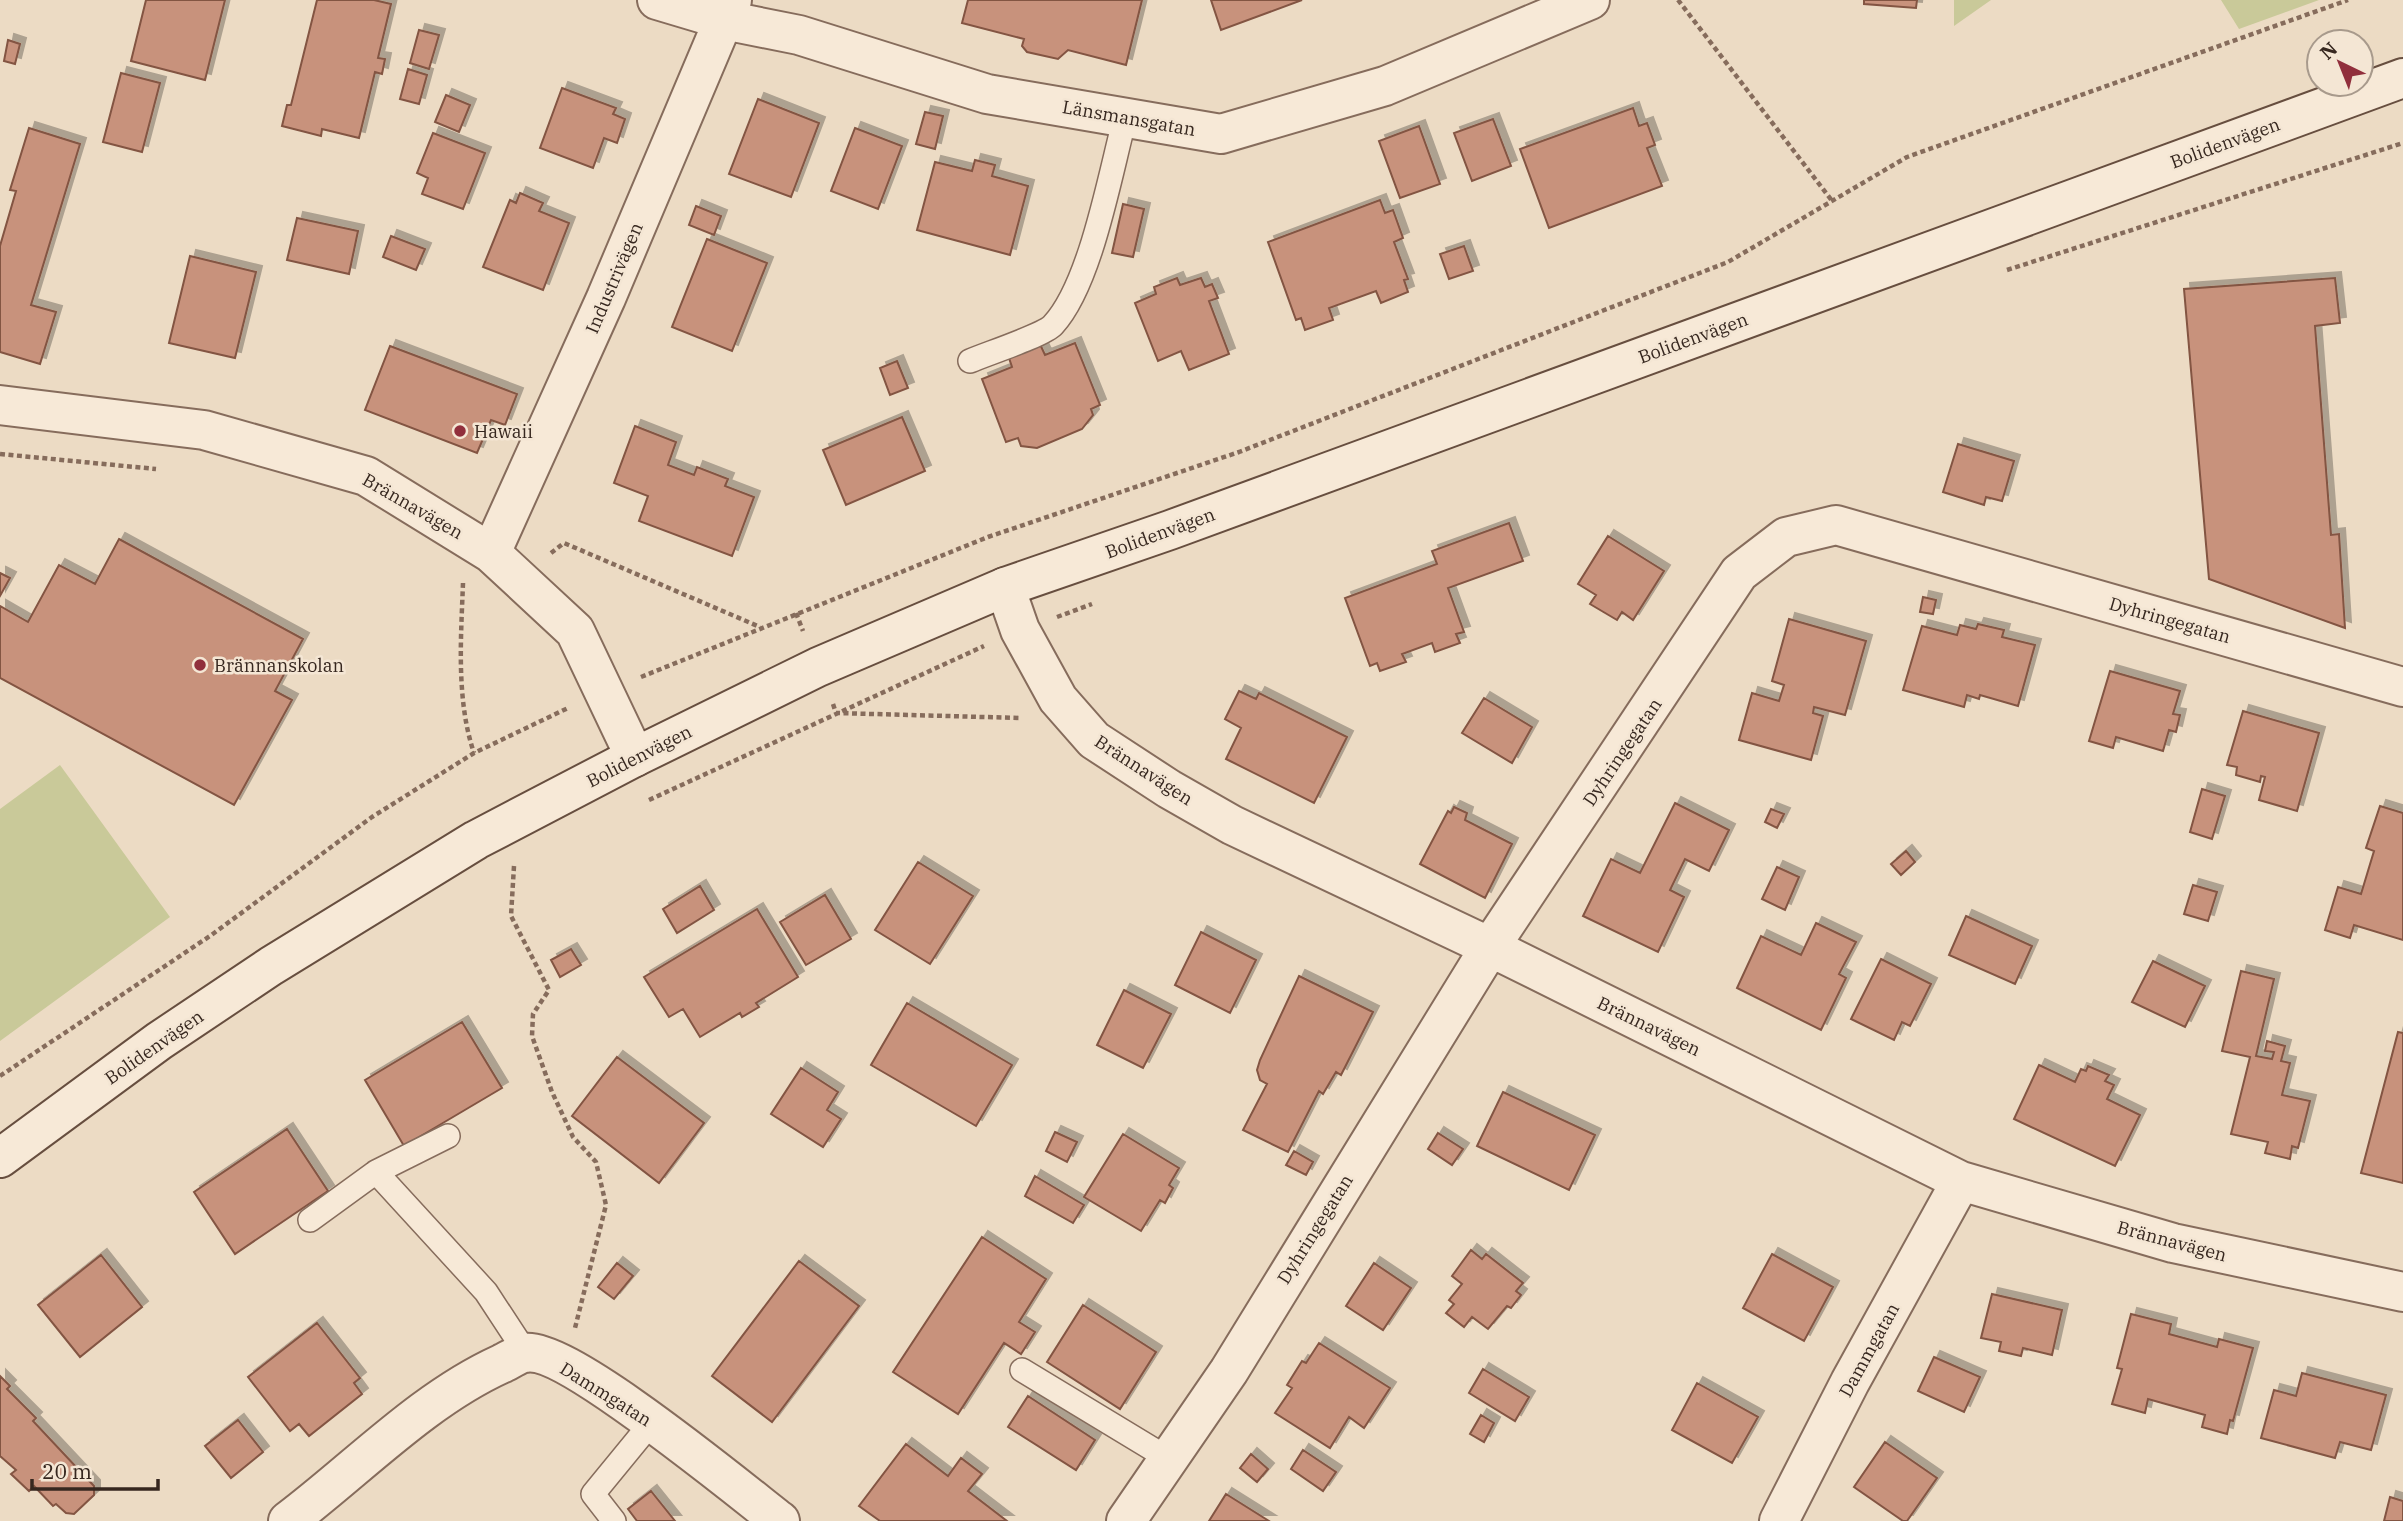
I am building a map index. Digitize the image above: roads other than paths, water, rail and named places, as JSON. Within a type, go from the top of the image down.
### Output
[{"type":"street","name":"Länsmansgatan","points":[[657,0],[728,10],[987,94],[1220,134],[1385,86],[1590,0]]},
{"type":"street","name":"Industrivägen","points":[[477,563],[606,298],[728,10]]},
{"type":"street","name":"Bolidenvägen","points":[[0,1158],[159,1041],[271,966],[476,840],[635,757],[818,667],[1005,587],[1170,530],[2403,78]]},
{"type":"street","name":"Brännavägen","points":[[0,405],[204,430],[366,476],[477,563],[575,631],[635,757]]},
{"type":"street","name":"Dyhringegatan","points":[[1126,1521],[1229,1371],[1490,947],[1739,573],[1786,537],[1836,525],[2403,687]]},
{"type":"street","name":"Brännavägen","points":[[1005,587],[1020,630],[1051,688],[1094,740],[1169,789],[1232,825],[1490,947],[1961,1181],[2173,1244],[2403,1292]]},
{"type":"street","name":"Dammgatan","points":[[1779,1521],[1850,1382],[1961,1181]]},
{"type":"street","name":"Dammgatan","points":[[526,1353],[548,1357],[652,1422],[780,1521]]},
{"type":"street","points":[[288,1521],[428,1409],[482,1373],[526,1353]]},
{"type":"lane","points":[[970,361],[1052,327],[1062,312],[1084,270],[1125,118]]},
{"type":"lane","points":[[310,1220],[376,1172],[448,1136]]},
{"type":"lane","points":[[376,1172],[486,1293],[526,1353]]},
{"type":"lane","points":[[1022,1370],[1169,1460]]},
{"type":"lane","points":[[614,1521],[593,1494],[652,1422]]},
{"type":"place","name":"Hawaii","points":[[460,431]]},
{"type":"place","name":"Brännanskolan","points":[[200,665]]}]
